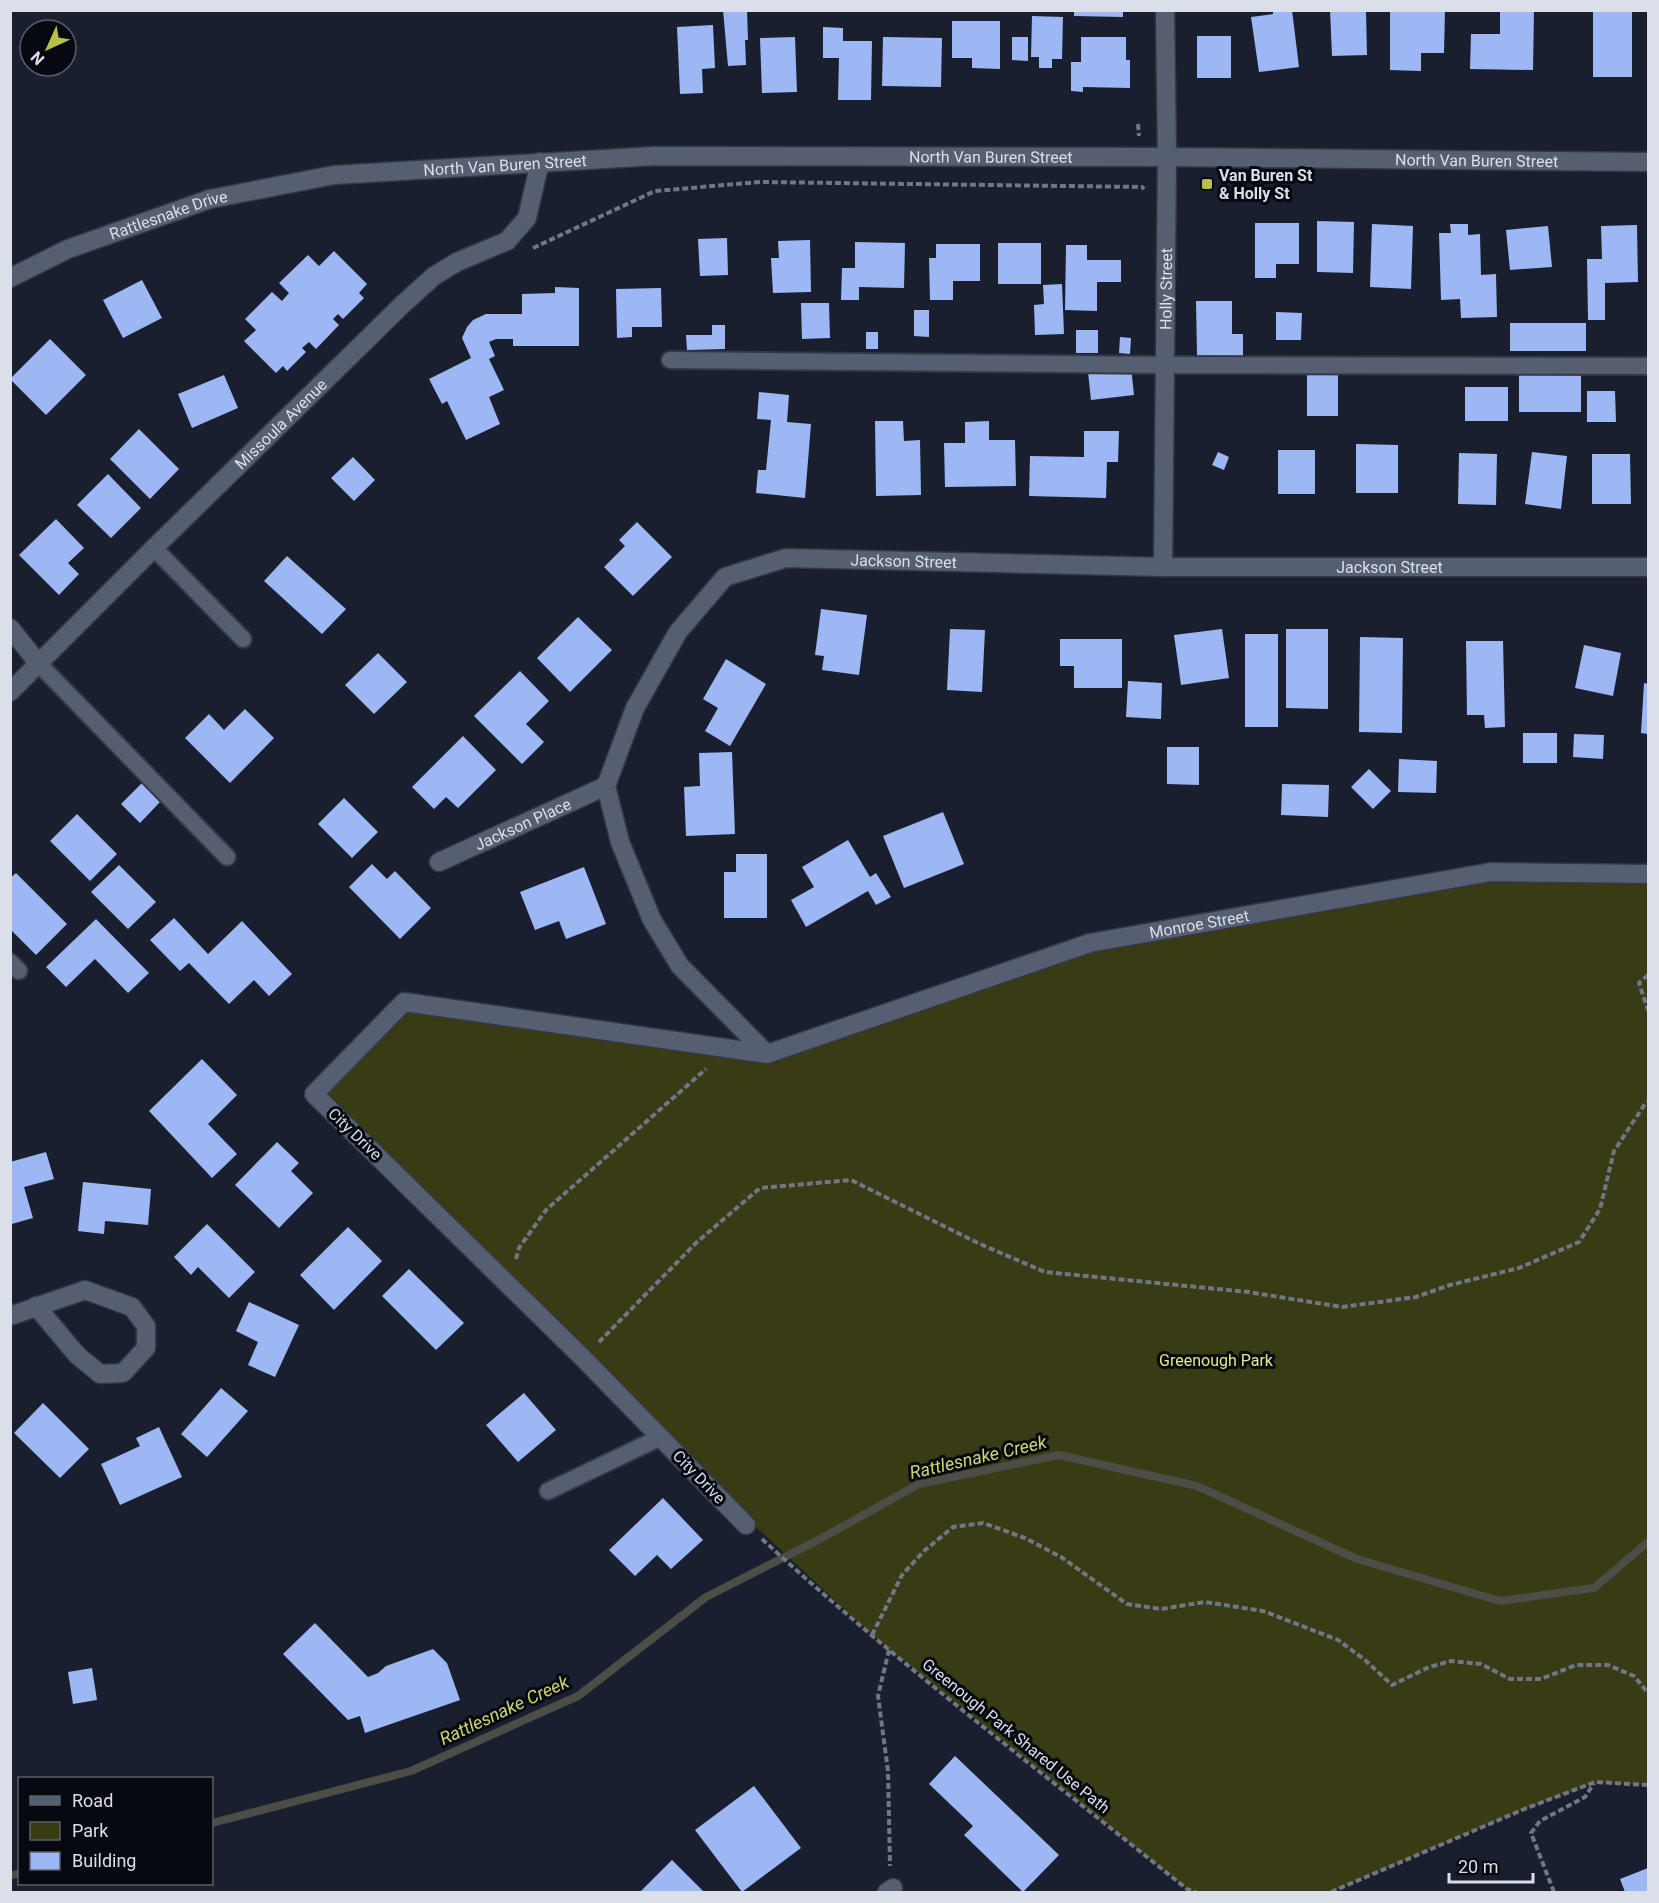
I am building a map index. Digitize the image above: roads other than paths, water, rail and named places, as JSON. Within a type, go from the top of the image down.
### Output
[{"type":"street","name":"Holly Street","points":[[1163,567],[1167,157],[1165,10]]},
{"type":"street","name":"North Van Buren Street","points":[[334,175],[655,156],[1167,157],[1648,162]]},
{"type":"street","name":"Missoula Avenue","points":[[10,692],[418,290],[434,276],[457,262],[507,241],[527,218],[540,162]]},
{"type":"street","name":"Rattlesnake Drive","points":[[10,278],[68,249],[210,200],[334,175]]},
{"type":"street","name":"Jackson Street","points":[[606,786],[635,708],[678,632],[725,577],[786,558],[1163,567],[1648,567]]},
{"type":"street","points":[[10,628],[39,664]]},
{"type":"street","points":[[606,786],[620,842],[658,929],[680,966],[767,1054]]},
{"type":"street","name":"Jackson Place","points":[[439,862],[606,786]]},
{"type":"street","name":"Monroe Street","points":[[767,1054],[1090,943],[1491,872],[1648,874]]},
{"type":"street","name":"City Drive","points":[[746,1525],[584,1359],[314,1094],[404,1002],[767,1054]]},
{"type":"street","points":[[10,1316],[36,1306],[85,1290],[132,1307],[146,1326],[146,1348],[123,1373],[100,1374],[77,1355],[36,1306]]},
{"type":"lane","points":[[670,360],[1165,365],[1648,366]]},
{"type":"lane","points":[[154,548],[243,639]]},
{"type":"lane","points":[[39,664],[227,857]]},
{"type":"lane","points":[[548,1491],[661,1437]]},
{"type":"waterway","name":"Rattlesnake Creek","points":[[213,1823],[411,1771],[578,1696],[706,1597],[820,1539],[919,1484],[1059,1455],[1197,1486],[1357,1559],[1500,1601],[1594,1588],[1648,1542]]},
{"type":"waterway","name":"Rattlesnake Creek","points":[[10,1876],[18,1874]]},
{"type":"place","name":"Van Buren St & Holly St","points":[[1207,184]]},
{"type":"park label","name":"Greenough Park","points":[[1216,1360]]}]
